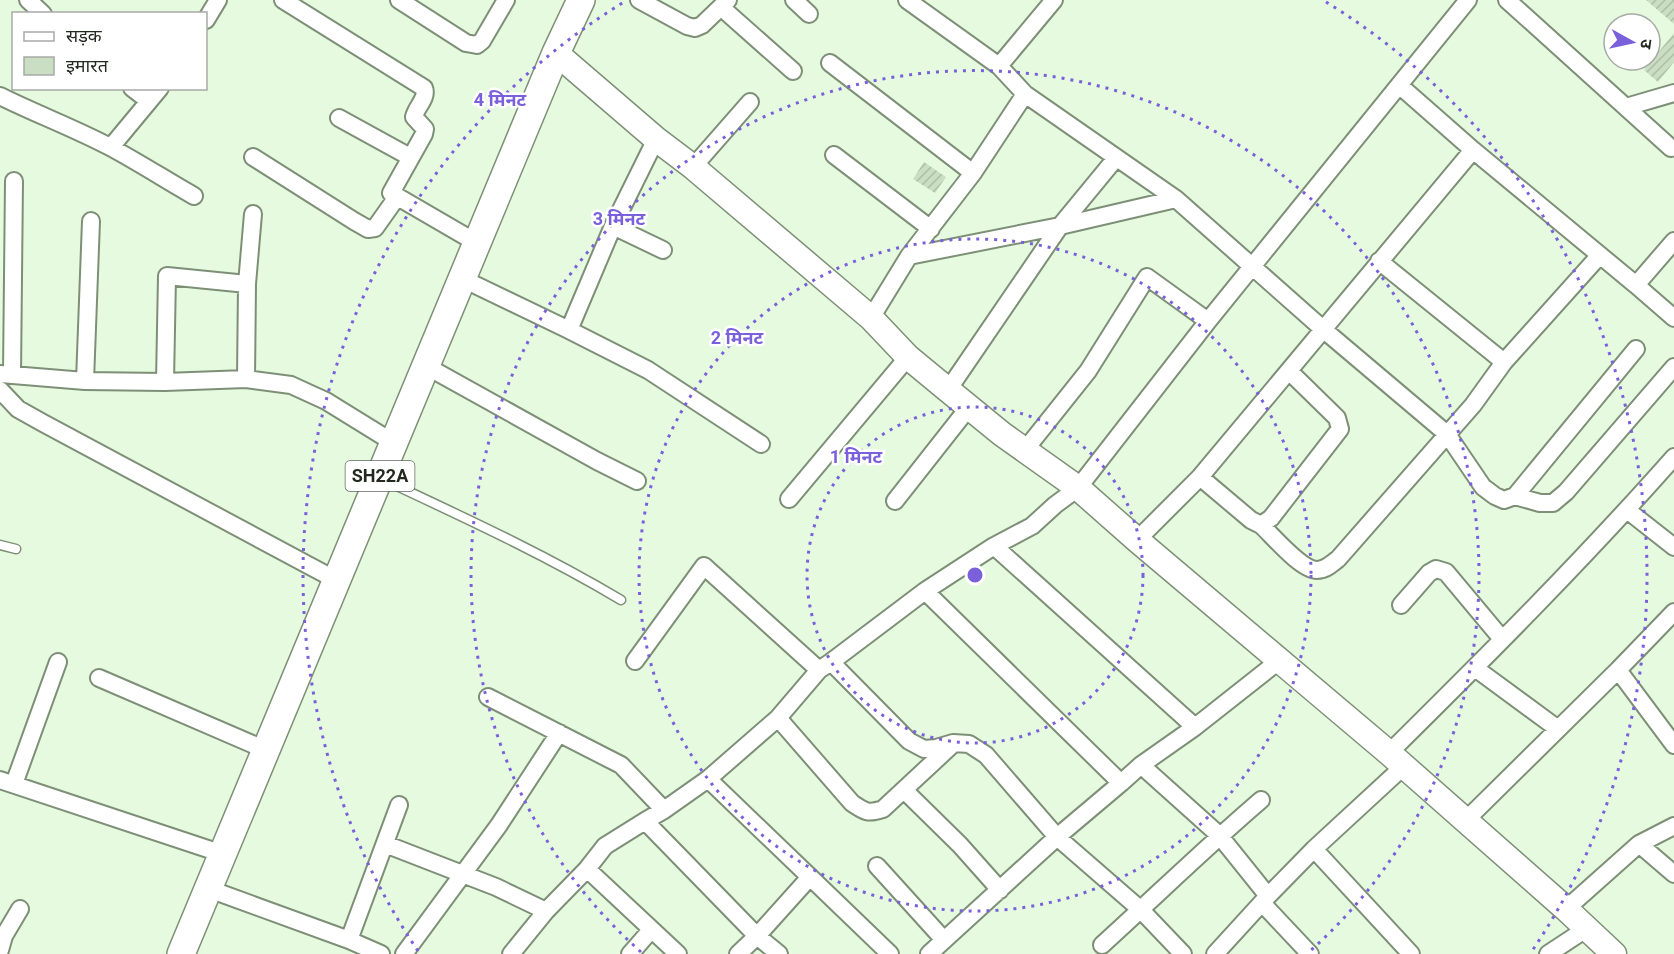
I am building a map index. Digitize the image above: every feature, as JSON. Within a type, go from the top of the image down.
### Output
[{"type":"main road","name":"SH22A","points":[[181,954],[463,279],[556,53],[574,3]]},
{"type":"street","points":[[28,0],[41,12]]},
{"type":"street","points":[[207,18],[218,0]]},
{"type":"street","points":[[283,0],[423,88],[424,96],[414,117],[425,129],[424,134],[391,194],[477,243]]},
{"type":"street","points":[[399,0],[466,43],[477,45],[506,0]]},
{"type":"street","points":[[639,0],[695,28],[702,25],[725,4],[793,71]]},
{"type":"street","points":[[794,0],[809,14]]},
{"type":"street","points":[[907,0],[929,6],[999,66],[1024,94],[1176,199],[1324,330],[1447,434],[1483,487],[1495,496],[1504,500],[1515,496],[1636,349]]},
{"type":"street","points":[[999,66],[1054,0]]},
{"type":"street","points":[[511,954],[605,846],[664,810],[708,779],[778,718],[825,666],[926,591],[994,546],[1032,526],[1078,488],[1208,321],[1468,0]]},
{"type":"street","points":[[1508,0],[1671,148]]},
{"type":"street","points":[[556,53],[871,318],[908,357],[1002,434],[1078,488],[1280,660],[1566,909],[1614,954]]},
{"type":"street","points":[[830,63],[973,173]]},
{"type":"street","points":[[1399,85],[1674,318]]},
{"type":"street","points":[[111,147],[154,95],[138,90]]},
{"type":"street","points":[[1626,107],[1674,93]]},
{"type":"street","points":[[871,318],[909,256],[973,173],[1024,94]]},
{"type":"street","points":[[0,96],[111,147],[194,196]]},
{"type":"street","points":[[693,167],[750,102]]},
{"type":"street","points":[[339,118],[410,157]]},
{"type":"street","points":[[569,330],[613,226],[656,139]]},
{"type":"street","points":[[1137,540],[1200,477],[1473,150]]},
{"type":"street","points":[[834,155],[931,229]]},
{"type":"street","points":[[253,157],[369,229],[375,228],[397,197]]},
{"type":"street","points":[[948,390],[1060,226],[1116,159]]},
{"type":"street","points":[[14,181],[6,374],[86,381],[165,382],[246,379],[291,385],[326,401],[394,443]]},
{"type":"street","points":[[909,256],[1060,226],[1176,199]]},
{"type":"street","points":[[246,379],[247,284],[252,214]]},
{"type":"street","points":[[86,381],[91,221]]},
{"type":"street","points":[[613,226],[663,250]]},
{"type":"street","points":[[1636,285],[1674,241]]},
{"type":"street","points":[[1200,477],[1251,520],[1261,525],[1300,563],[1310,569],[1326,568],[1338,559],[1473,405],[1504,362],[1600,255]]},
{"type":"street","points":[[1379,261],[1504,362]]},
{"type":"street","points":[[165,382],[167,276],[247,284]]},
{"type":"street","points":[[1024,450],[1088,371],[1147,277],[1208,321]]},
{"type":"street","points":[[463,279],[648,370],[761,444]]},
{"type":"street","points":[[789,499],[908,357]]},
{"type":"street","points":[[426,366],[637,481]]},
{"type":"street","points":[[1515,496],[1540,503],[1553,503],[1566,492],[1674,367]]},
{"type":"street","points":[[1261,525],[1271,518],[1340,429],[1337,418],[1289,371]]},
{"type":"street","points":[[0,390],[18,409],[336,580]]},
{"type":"street","points":[[895,501],[969,407]]},
{"type":"street","points":[[1215,954],[1396,760],[1475,668],[1628,510],[1674,458]]},
{"type":"street","points":[[1628,510],[1674,547]]},
{"type":"street","points":[[994,546],[1195,727]]},
{"type":"street","points":[[635,661],[704,566],[825,666],[909,741],[924,749],[953,743],[969,744],[986,755],[1057,837],[1141,910],[1183,954]]},
{"type":"street","points":[[1401,605],[1429,573],[1436,569],[1446,572],[1502,639]]},
{"type":"street","points":[[926,591],[1120,783]]},
{"type":"street","points":[[1465,821],[1674,612]]},
{"type":"street","points":[[929,954],[1057,837],[1141,765],[1195,727],[1280,660]]},
{"type":"street","points":[[58,662],[7,782],[223,854]]},
{"type":"street","points":[[1475,668],[1558,729]]},
{"type":"street","points":[[1618,670],[1674,745]]},
{"type":"street","points":[[99,678],[266,750]]},
{"type":"street","points":[[488,697],[621,765],[664,810]]},
{"type":"street","points":[[778,718],[852,803],[864,811],[873,812],[883,809],[953,743]]},
{"type":"street","points":[[404,954],[500,825],[560,733]]},
{"type":"street","points":[[1141,765],[1220,835],[1265,899],[1310,954]]},
{"type":"street","points":[[708,779],[890,954]]},
{"type":"street","points":[[904,790],[960,845],[1000,890]]},
{"type":"street","points":[[1102,945],[1261,800]]},
{"type":"street","points":[[349,940],[399,806]]},
{"type":"street","points":[[645,820],[757,936],[779,954]]},
{"type":"street","points":[[1566,909],[1638,844],[1674,826]]},
{"type":"street","points":[[385,844],[496,887],[546,912]]},
{"type":"street","points":[[1638,844],[1674,874]]},
{"type":"street","points":[[1314,849],[1411,954]]},
{"type":"street","points":[[878,866],[944,940]]},
{"type":"street","points":[[587,869],[678,954]]},
{"type":"street","points":[[738,954],[810,877]]},
{"type":"street","points":[[209,889],[381,954]]},
{"type":"street","points":[[0,951],[4,936],[20,909]]},
{"type":"street","points":[[1548,954],[1586,929]]},
{"type":"street","points":[[630,954],[651,930]]},
{"type":"lane","points":[[379,478],[497,533],[574,572],[621,600]]},
{"type":"lane","points":[[0,544],[16,549]]},
{"type":"building","points":[[1646,0],[1674,0],[1674,24],[1662,12]]},
{"type":"building","points":[[1674,33],[1674,62],[1658,82],[1646,72],[1662,72],[1662,48]]},
{"type":"building","points":[[924,162],[946,177],[935,193],[913,179]]}]
